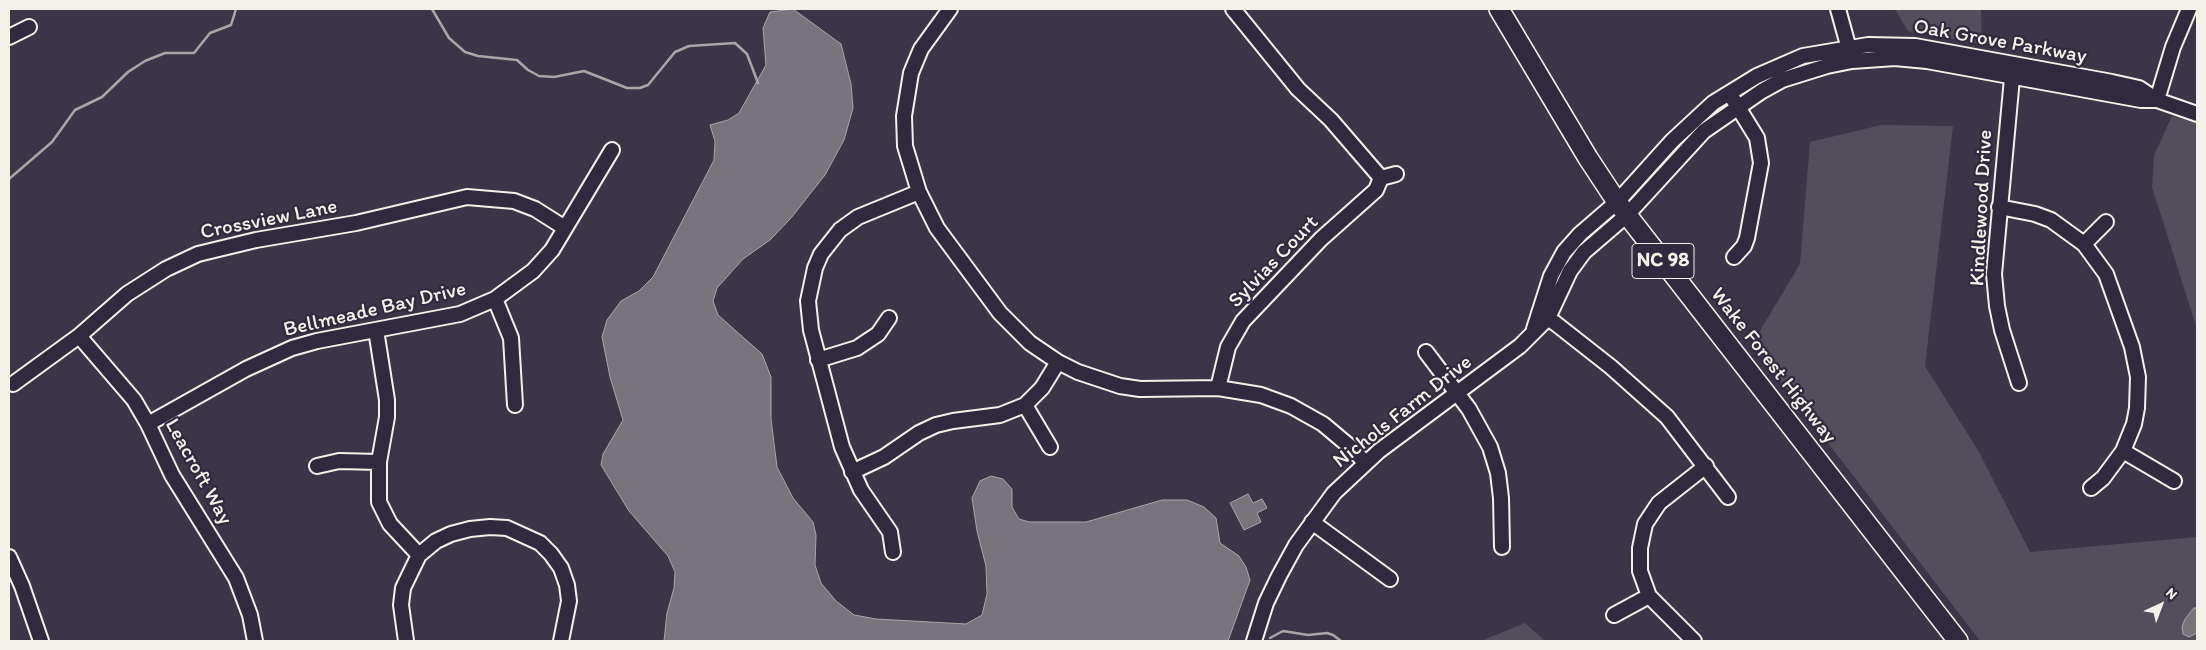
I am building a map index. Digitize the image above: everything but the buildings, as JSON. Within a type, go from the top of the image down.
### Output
[{"type":"highway","name":"Wake Forest Highway","points":[[1499,9],[1578,141],[1622,208],[1958,641]]},
{"type":"street","points":[[950,9],[921,49],[908,87],[904,116],[905,146],[919,192],[937,228],[1000,313],[1030,343],[1058,362],[1078,372],[1120,386],[1164,390],[1218,388],[1261,395],[1298,410],[1338,435],[1364,463]]},
{"type":"street","points":[[1232,9],[1307,99],[1332,120],[1380,178],[1396,174]]},
{"type":"street","points":[[1838,9],[1852,61]]},
{"type":"street","points":[[2157,100],[2173,47],[2189,9]]},
{"type":"street","points":[[9,37],[29,28]]},
{"type":"street","name":"Oak Grove Parkway","points":[[1622,208],[1688,125],[1729,92],[1775,67],[1803,56],[1849,47],[1892,44],[1915,46],[2141,100],[2157,100],[2197,114]]},
{"type":"street","name":"Oak Grove Parkway","points":[[1622,208],[1704,131],[1738,106],[1782,80],[1827,66],[1852,61],[1895,58],[2012,70]]},
{"type":"street","name":"Kindlewood Drive","points":[[2012,70],[1999,207],[1995,287],[2002,330],[2019,383]]},
{"type":"street","points":[[1729,92],[1757,138],[1761,163],[1760,178],[1747,238],[1744,246],[1734,257]]},
{"type":"street","name":"Bellmeade Bay Drive","points":[[148,424],[269,357],[317,341],[460,314],[495,299],[533,271],[552,250],[612,150]]},
{"type":"street","name":"Sylvias Court","points":[[1218,388],[1228,347],[1244,321],[1315,244],[1376,190],[1380,178]]},
{"type":"street","points":[[893,552],[893,539],[890,532],[852,472],[842,447],[818,360],[809,318],[808,301],[811,281],[821,254],[834,237],[853,220],[919,192]]},
{"type":"street","name":"Crossview Lane","points":[[13,384],[79,336],[114,304],[166,269],[198,254],[256,240],[356,223],[467,197],[514,201],[535,209],[565,228]]},
{"type":"street","points":[[1999,207],[2036,214],[2051,220],[2084,244],[2101,264],[2113,287],[2135,361],[2138,377],[2138,408],[2129,439],[2123,451],[2104,478],[2091,488]]},
{"type":"street","name":"Nichols Farm Drive","points":[[1254,641],[1266,603],[1279,576],[1312,522],[1334,493],[1364,463],[1515,350],[1534,330],[1577,261],[1597,240],[1622,208]]},
{"type":"street","points":[[2084,244],[2106,222]]},
{"type":"street","points":[[495,299],[511,338],[516,405]]},
{"type":"street","points":[[1543,315],[1611,367],[1667,418],[1706,466],[1728,497]]},
{"type":"street","points":[[818,360],[857,348],[878,334],[889,318]]},
{"type":"street","points":[[376,330],[387,400],[387,417],[379,462],[378,490],[384,514],[396,531],[419,555]]},
{"type":"street","name":"Leacroft Way","points":[[79,336],[134,400],[148,424],[172,475],[236,578],[250,615],[255,641]]},
{"type":"street","points":[[1426,352],[1458,393],[1485,435],[1495,461],[1501,498],[1502,547]]},
{"type":"street","points":[[852,472],[873,463],[920,432],[953,421],[1000,415],[1025,405],[1042,388],[1058,362]]},
{"type":"street","points":[[1025,405],[1050,446]]},
{"type":"street","points":[[2123,451],[2174,481]]},
{"type":"street","points":[[317,466],[339,461],[379,462]]},
{"type":"street","points":[[1694,641],[1649,596],[1640,571],[1640,548],[1645,524],[1659,503],[1706,466]]},
{"type":"street","points":[[1312,522],[1390,579]]},
{"type":"street","points":[[406,641],[401,605],[403,588],[419,555],[436,541],[451,534],[476,528],[507,528],[540,543],[551,554],[561,568],[567,585],[568,615],[561,641]]},
{"type":"street","points":[[9,557],[22,586],[41,641]]},
{"type":"street","points":[[1614,615],[1649,596]]},
{"type":"shaded area","points":[[793,9],[841,44],[851,84],[853,108],[844,140],[825,175],[791,218],[770,240],[743,259],[717,288],[713,301],[718,315],[762,354],[771,377],[771,419],[777,467],[793,498],[813,522],[816,535],[815,565],[821,583],[836,601],[854,615],[876,619],[966,624],[982,615],[987,594],[986,566],[977,531],[972,498],[980,481],[991,476],[1003,479],[1012,489],[1012,507],[1019,519],[1029,522],[1086,522],[1162,500],[1187,500],[1204,507],[1216,518],[1220,543],[1239,556],[1246,567],[1250,580],[1228,641],[664,641],[667,613],[674,588],[675,572],[668,556],[629,511],[601,465],[603,454],[623,420],[610,377],[602,337],[607,320],[621,301],[639,291],[653,277],[714,160],[715,141],[710,125],[728,120],[739,113],[766,65],[763,28],[770,12]]},
{"type":"shaded area","points":[[1895,9],[1981,9],[1982,44],[1908,31]]},
{"type":"shaded area","points":[[2172,116],[2196,123],[2197,121],[2197,329],[2152,187],[2154,155]]},
{"type":"shaded area","points":[[1881,125],[1953,126],[1925,366],[1979,452],[2030,552],[2197,537],[2197,641],[1980,641],[1752,344],[1800,264],[1810,142]]},
{"type":"shaded area","points":[[1248,494],[1253,503],[1262,499],[1267,508],[1257,513],[1261,522],[1244,530],[1230,503]]},
{"type":"shaded area","points":[[2194,608],[2197,608],[2197,633],[2189,637],[2183,634],[2182,627],[2185,619]]},
{"type":"shaded area","points":[[1525,623],[1545,641],[1481,641]]},
{"type":"waterway","points":[[9,179],[52,142],[75,110],[102,97],[128,72],[145,61],[165,53],[194,53],[210,33],[231,25],[236,9]]},
{"type":"waterway","points":[[432,9],[449,38],[465,52],[478,56],[517,60],[528,70],[539,76],[554,77],[584,71],[627,88],[640,88],[648,85],[675,52],[689,46],[735,43],[747,54],[758,83]]},
{"type":"waterway","points":[[1270,638],[1283,631],[1308,635],[1327,633],[1341,641]]}]
